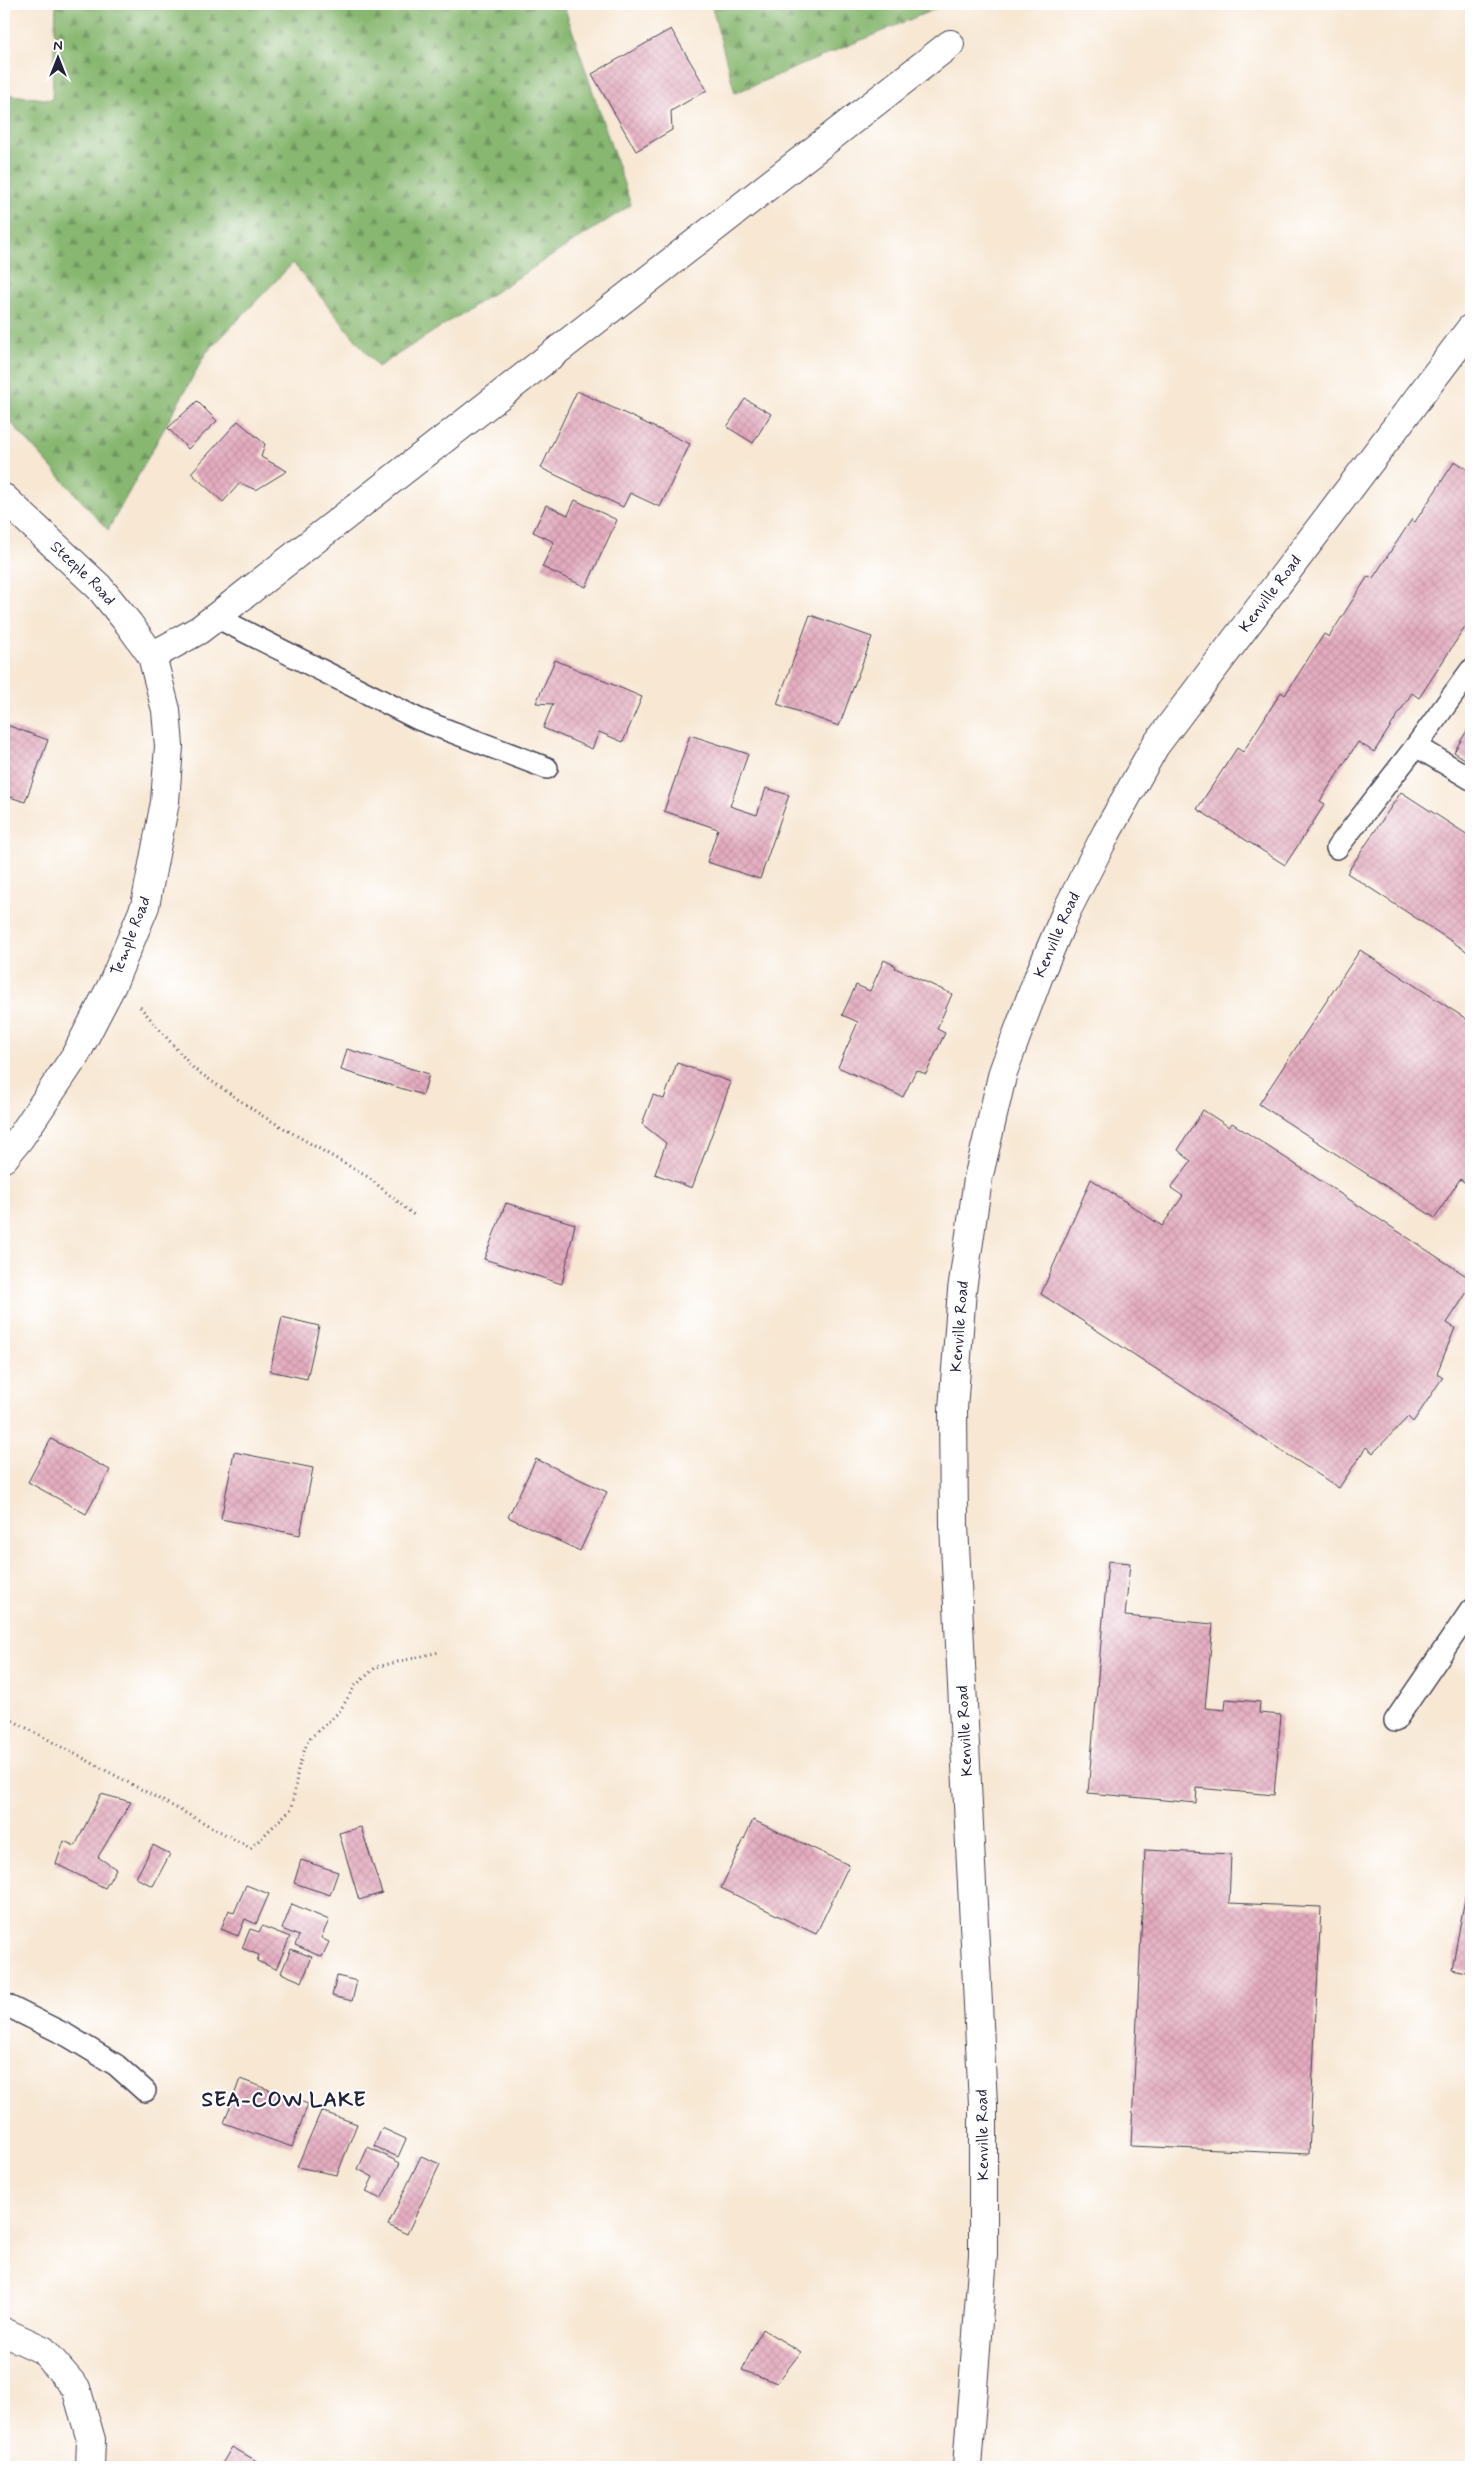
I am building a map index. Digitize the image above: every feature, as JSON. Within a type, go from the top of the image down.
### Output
[{"type":"street","points":[[152,656],[199,630],[216,617],[950,44]]},
{"type":"street","name":"Kenville Road","points":[[967,2467],[983,2255],[983,2104],[954,1525],[953,1409],[962,1290],[980,1170],[1003,1072],[1038,978],[1071,901],[1107,832],[1156,746],[1471,328]]},
{"type":"street","name":"Steeple Road","points":[[4,498],[99,587],[152,656]]},
{"type":"street","name":"Temple Road","points":[[4,1158],[20,1138],[75,1056],[115,978],[145,906],[165,802],[169,746],[166,710],[152,656]]},
{"type":"street","points":[[4,2332],[43,2350],[76,2388],[91,2440],[90,2467]]},
{"type":"lane","points":[[216,617],[418,719],[547,768]]},
{"type":"lane","points":[[1337,848],[1416,746],[1471,670]]},
{"type":"lane","points":[[1416,746],[1471,779]]},
{"type":"lane","points":[[1395,1721],[1471,1610]]},
{"type":"lane","points":[[4,2004],[68,2036],[116,2065],[145,2091]]},
{"type":"path","points":[[115,978],[194,1068],[261,1115],[368,1177],[415,1216]]},
{"type":"path","points":[[4,1716],[251,1848],[292,1808],[298,1769],[308,1740],[339,1712],[355,1686],[376,1667],[439,1652]]},
{"type":"green space","points":[[56,4],[659,4],[564,6],[631,205],[378,367],[293,263],[206,353],[108,530],[4,415],[4,94],[52,100]]},
{"type":"green space","points":[[711,4],[947,4],[735,93]]},
{"type":"building","points":[[671,29],[707,90],[671,111],[672,130],[636,151],[592,74]]},
{"type":"building","points":[[577,391],[690,444],[660,507],[630,493],[623,507],[541,468]]},
{"type":"building","points":[[745,399],[771,414],[753,443],[727,427]]},
{"type":"building","points":[[197,401],[217,421],[188,449],[168,428]]},
{"type":"building","points":[[238,421],[265,444],[261,457],[287,471],[256,490],[240,483],[223,502],[191,473]]},
{"type":"building","points":[[1455,461],[1471,472],[1471,618],[1419,698],[1412,693],[1374,752],[1358,742],[1320,801],[1325,804],[1285,865],[1197,809],[1237,748],[1243,752],[1281,692],[1285,695],[1324,634],[1329,637],[1368,576],[1373,578],[1412,519],[1415,522]]},
{"type":"building","points":[[575,500],[617,520],[586,587],[542,567],[554,542],[533,532],[546,505],[568,515]]},
{"type":"building","points":[[810,615],[872,637],[839,726],[777,704]]},
{"type":"building","points":[[555,660],[642,697],[623,742],[599,732],[592,749],[543,728],[553,704],[536,703]]},
{"type":"building","points":[[4,724],[48,740],[25,802],[4,795]]},
{"type":"building","points":[[1471,724],[1471,763],[1454,752]]},
{"type":"building","points":[[690,735],[748,754],[730,806],[757,815],[766,788],[789,795],[760,879],[707,862],[718,829],[664,811]]},
{"type":"building","points":[[1401,792],[1471,837],[1471,954],[1347,873]]},
{"type":"building","points":[[1360,950],[1471,1022],[1471,1187],[1460,1179],[1435,1218],[1259,1104]]},
{"type":"building","points":[[884,960],[896,966],[895,968],[952,994],[937,1029],[945,1033],[926,1074],[916,1070],[903,1097],[838,1067],[858,1022],[842,1015],[856,985],[870,991]]},
{"type":"building","points":[[347,1049],[429,1074],[423,1095],[341,1070]]},
{"type":"building","points":[[677,1063],[731,1082],[692,1188],[655,1174],[666,1143],[642,1124],[653,1095],[664,1099]]},
{"type":"building","points":[[1203,1110],[1229,1127],[1232,1123],[1471,1279],[1471,1286],[1447,1323],[1455,1328],[1437,1373],[1443,1377],[1413,1422],[1408,1417],[1373,1453],[1366,1447],[1339,1488],[1041,1294],[1091,1179],[1162,1226],[1183,1196],[1171,1188],[1191,1161],[1178,1150]]},
{"type":"building","points":[[506,1203],[575,1224],[562,1284],[484,1259]]},
{"type":"building","points":[[282,1317],[319,1326],[307,1379],[270,1371]]},
{"type":"building","points":[[51,1439],[110,1470],[86,1514],[28,1482]]},
{"type":"building","points":[[234,1452],[313,1468],[300,1535],[221,1519]]},
{"type":"building","points":[[536,1459],[607,1492],[580,1551],[508,1517]]},
{"type":"building","points":[[1108,1561],[1130,1563],[1125,1616],[1213,1624],[1205,1708],[1225,1710],[1226,1699],[1260,1702],[1259,1713],[1281,1715],[1274,1795],[1197,1788],[1196,1803],[1088,1793]]},
{"type":"building","points":[[101,1794],[131,1802],[98,1857],[116,1869],[105,1888],[56,1864],[64,1841],[75,1846]]},
{"type":"building","points":[[753,1820],[849,1865],[816,1934],[721,1888]]},
{"type":"building","points":[[361,1827],[382,1893],[359,1900],[339,1833]]},
{"type":"building","points":[[153,1845],[170,1854],[153,1886],[136,1878]]},
{"type":"building","points":[[1145,1850],[1231,1854],[1229,1903],[1321,1907],[1309,2154],[1131,2146]]},
{"type":"building","points":[[301,1860],[338,1872],[330,1895],[294,1883]]},
{"type":"building","points":[[1468,1882],[1471,1883],[1471,1973],[1452,1969]]},
{"type":"building","points":[[246,1885],[269,1894],[256,1924],[245,1919],[238,1936],[221,1929],[229,1910],[234,1913]]},
{"type":"building","points":[[292,1904],[329,1920],[321,1938],[329,1942],[322,1957],[295,1945],[299,1936],[282,1929]]},
{"type":"building","points":[[262,1926],[290,1937],[276,1969],[257,1961],[259,1955],[242,1948],[250,1929],[259,1932]]},
{"type":"building","points":[[291,1949],[312,1957],[302,1982],[281,1973]]},
{"type":"building","points":[[337,1976],[357,1981],[352,2001],[332,1996]]},
{"type":"building","points":[[240,2079],[308,2104],[292,2147],[224,2123]]},
{"type":"building","points":[[321,2111],[357,2124],[337,2175],[297,2167]]},
{"type":"building","points":[[382,2128],[406,2139],[398,2157],[374,2146]]},
{"type":"building","points":[[368,2147],[400,2163],[381,2199],[366,2192],[373,2177],[358,2169]]},
{"type":"building","points":[[421,2156],[440,2164],[407,2234],[388,2225]]},
{"type":"building","points":[[762,2329],[801,2352],[777,2383],[742,2370]]},
{"type":"building","points":[[232,2447],[262,2464],[260,2467],[220,2467]]},
{"type":"district","name":"SEA-COW LAKE","points":[[284,2100]]}]
